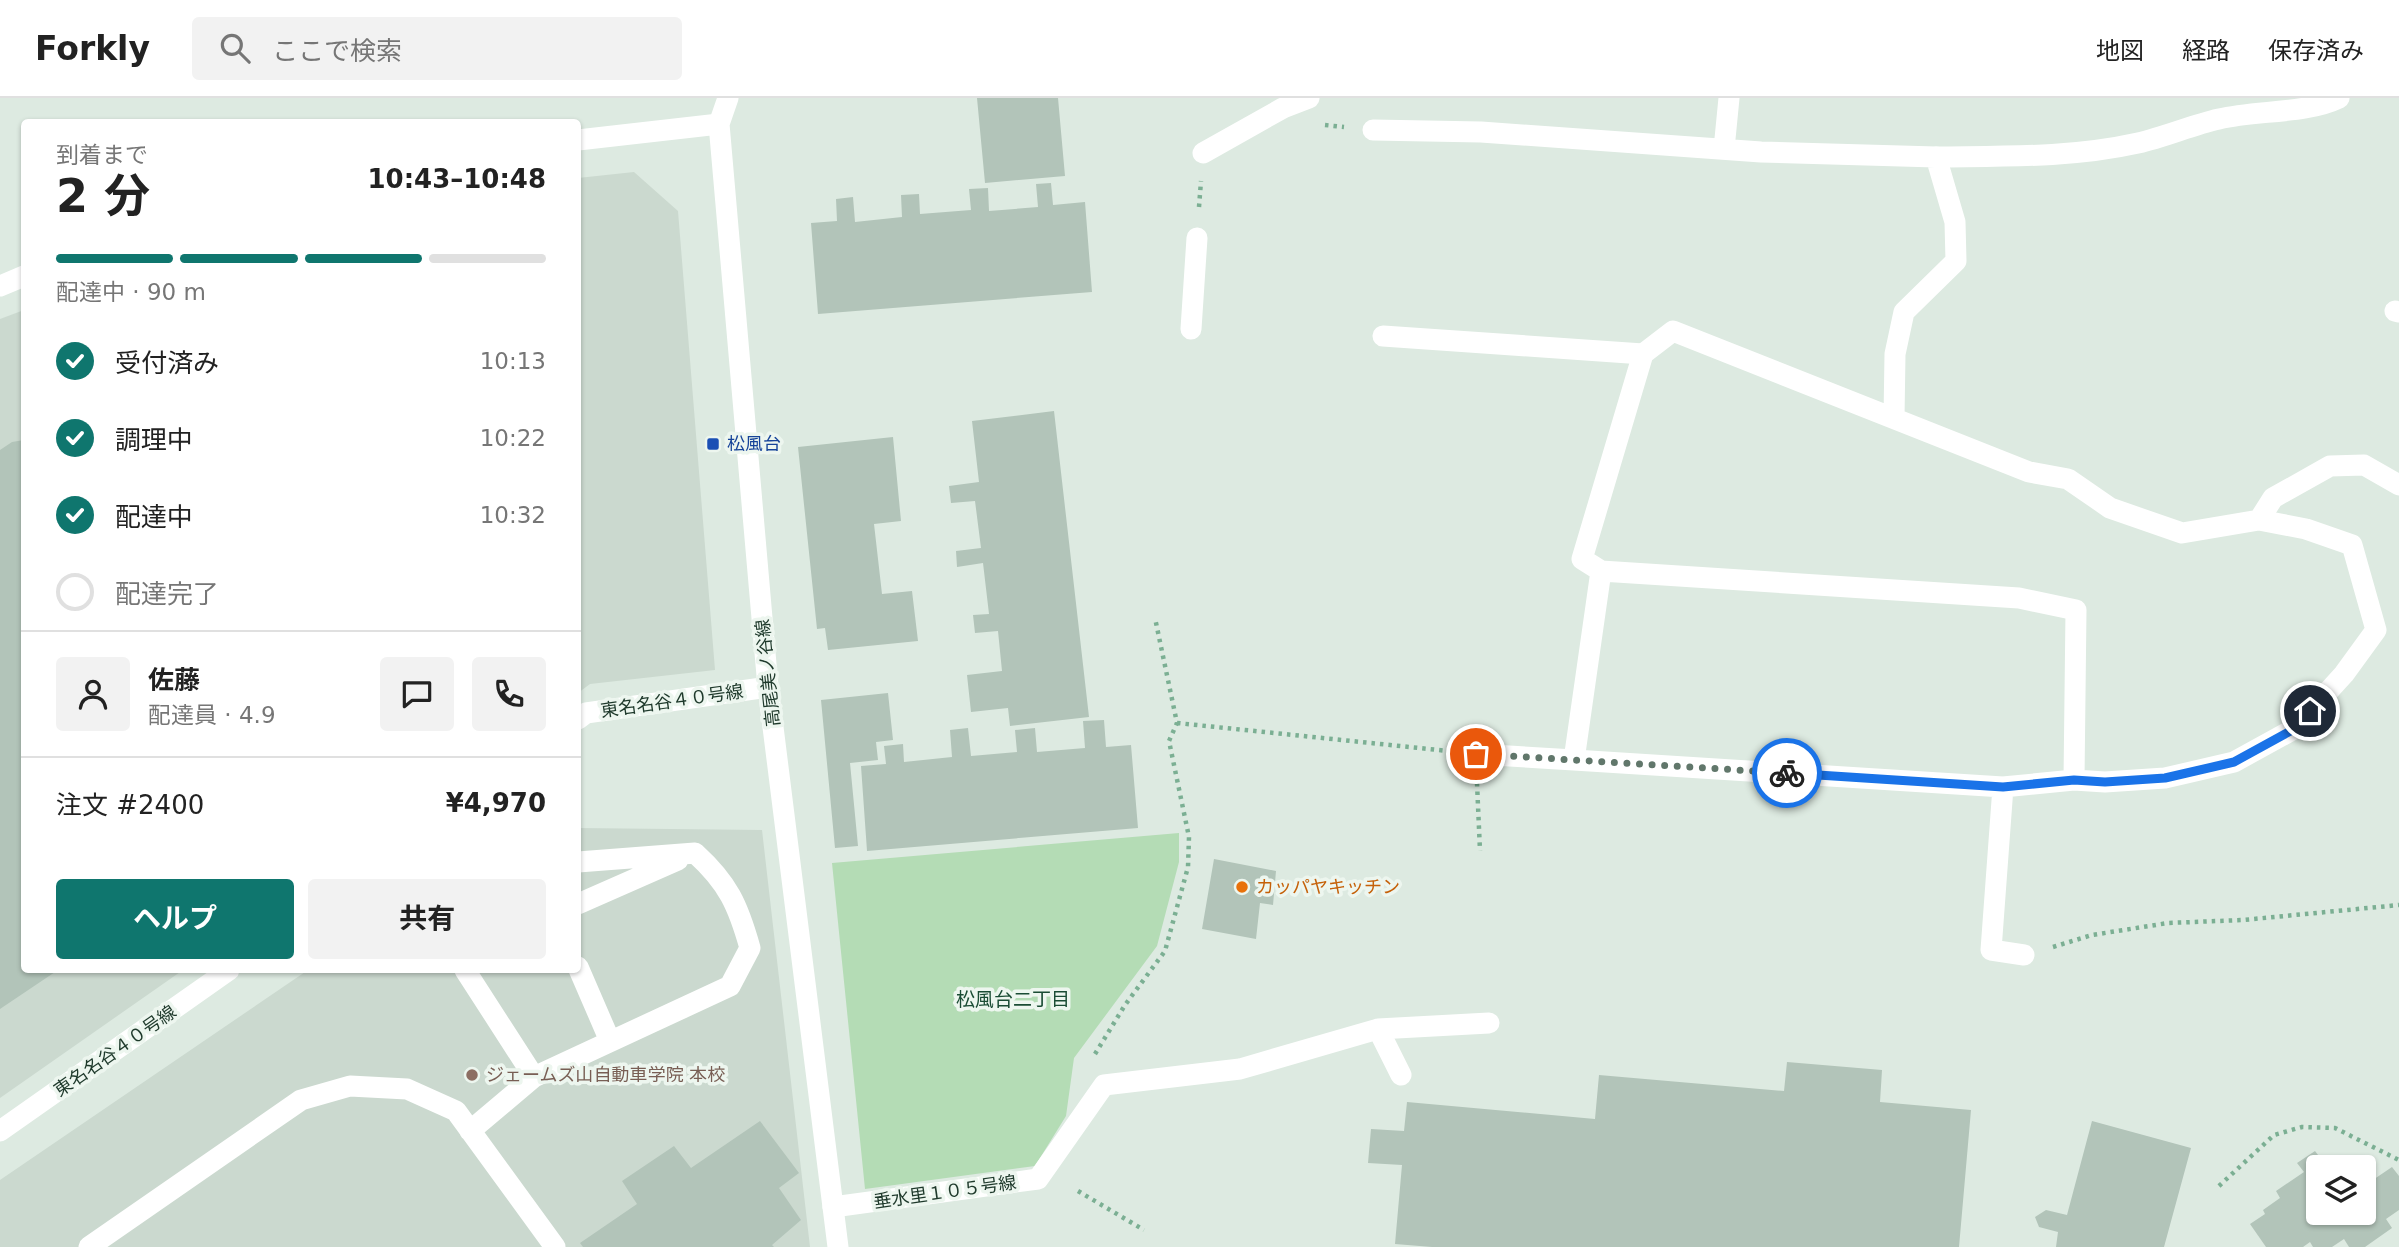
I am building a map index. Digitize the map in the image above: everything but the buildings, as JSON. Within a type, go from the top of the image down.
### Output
[{"type":"street","name":"高尾美ノ谷線","points":[[728,98],[719,124],[768,687],[838,1247]]},
{"type":"street","points":[[1203,152],[1283,108],[1310,98]]},
{"type":"street","points":[[1724,149],[1729,98]]},
{"type":"street","points":[[1373,130],[1481,132],[1724,149],[1936,157],[2060,155],[2138,143],[2219,119],[2322,106],[2339,98]]},
{"type":"street","points":[[581,140],[719,124]]},
{"type":"street","points":[[1894,418],[1895,354],[1904,312],[1956,261],[1955,222],[1936,157]]},
{"type":"street","points":[[1191,329],[1197,238]]},
{"type":"street","points":[[0,286],[21,277]]},
{"type":"street","points":[[1476,754],[2003,787],[2074,780],[2105,782],[2165,778],[2234,762],[2294,729],[2344,674],[2376,630],[2352,545],[2306,529],[2259,520],[2182,533],[2110,508],[2068,479],[2029,472],[1673,331],[1643,354],[1582,559],[1601,571],[2019,598],[2076,610],[2074,780]]},
{"type":"street","points":[[1383,336],[1643,354]]},
{"type":"street","points":[[2259,520],[2273,498],[2330,466],[2364,466],[2399,485]]},
{"type":"street","points":[[1574,760],[1601,571]]},
{"type":"street","name":"東名名谷４０号線","points":[[581,717],[586,713],[768,687]]},
{"type":"street","points":[[2003,787],[1990,950],[2024,955]]},
{"type":"street","points":[[581,903],[695,853]]},
{"type":"street","points":[[470,1131],[534,1077],[730,986],[750,948],[739,908],[719,875],[695,853],[581,862]]},
{"type":"street","name":"東名名谷４０号線","points":[[0,1131],[225,973]]},
{"type":"street","points":[[467,973],[534,1077]]},
{"type":"street","points":[[581,973],[610,1041]]},
{"type":"street","name":"垂水里１０５号線","points":[[832,1207],[1038,1179],[1104,1085],[1240,1069],[1378,1030],[1489,1023]]},
{"type":"street","points":[[1378,1030],[1401,1075]]},
{"type":"street","points":[[89,1247],[301,1100],[351,1086],[407,1089],[456,1111],[555,1247]]},
{"type":"path","points":[[1197,238],[1203,152]]},
{"type":"path","points":[[1092,1059],[1125,1005],[1165,951],[1188,867],[1189,838],[1169,741],[1177,723],[1154,618]]},
{"type":"path","points":[[1177,723],[1476,754],[1480,851]]},
{"type":"path","points":[[2024,955],[2092,936],[2168,923],[2243,920],[2399,905]]},
{"type":"path","points":[[2219,1186],[2274,1135],[2302,1127],[2335,1128],[2399,1160]]},
{"type":"path","points":[[1078,1191],[1144,1230]]},
{"type":"shaded area","points":[[634,172],[678,211],[715,670],[590,684],[581,691],[581,178]]},
{"type":"shaded area","points":[[21,311],[21,973],[179,973],[0,1098],[0,319]]},
{"type":"shaded area","name":"ジェームズ山自動車学院 本校","points":[[581,828],[762,830],[810,1247],[0,1247],[0,1180],[304,973],[581,973]]},
{"type":"green space","points":[[1179,833],[1179,862],[1157,946],[1074,1058],[1066,1116],[1035,1166],[865,1189],[832,863]]},
{"type":"way so far","points":[[1476,754],[1787,773]]},
{"type":"place","name":"松風台","points":[[713,444]]},
{"type":"place","name":"カッパヤキッチン","points":[[1242,887]]},
{"type":"place","name":"ジェームズ山自動車学院 本校","points":[[472,1075]]},
{"type":"district","name":"松風台二丁目","points":[[1013,999]]},
{"type":"route","points":[[1787,773],[2003,787],[2074,780],[2105,782],[2165,778],[2234,762],[2294,729],[2310,711]]}]
